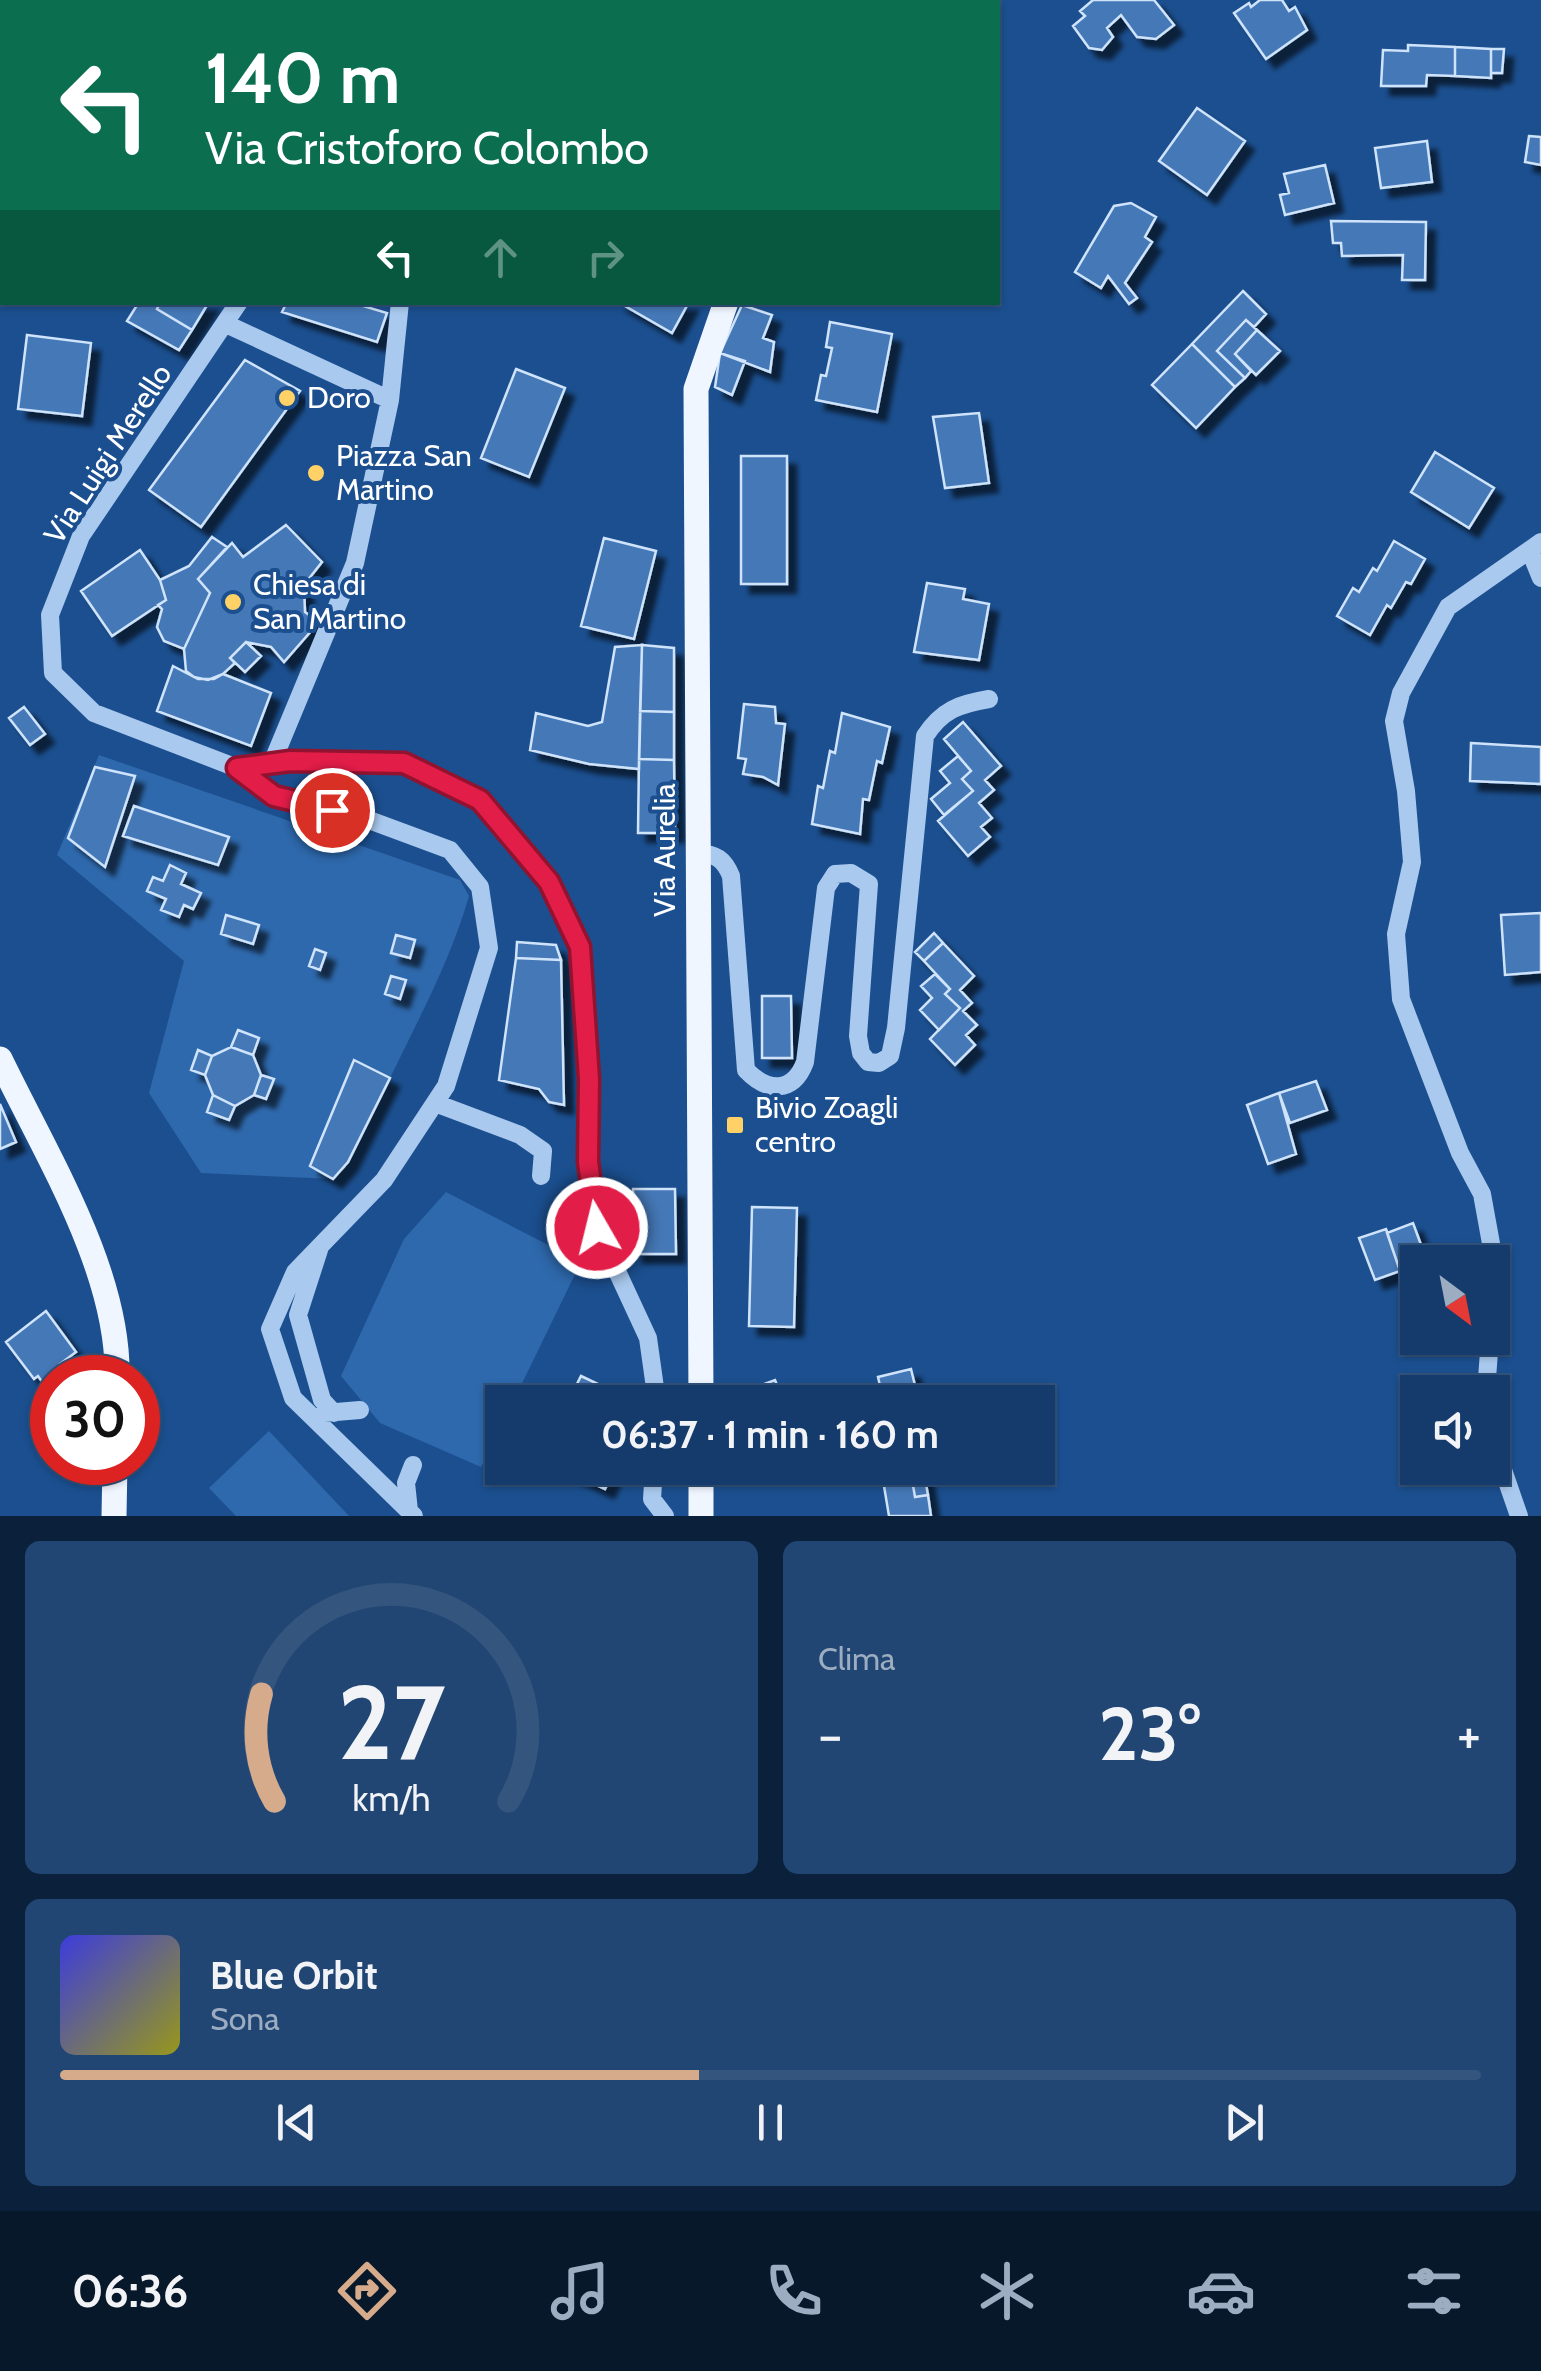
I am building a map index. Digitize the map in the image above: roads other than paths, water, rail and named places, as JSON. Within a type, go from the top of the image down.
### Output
[{"type":"main road","name":"Via Aurelia","points":[[700,1385],[696,389],[725,305]]},
{"type":"main road","points":[[0,1060],[98,1264],[117,1355]]},
{"type":"main road","points":[[114,1516],[115,1485]]},
{"type":"main road","points":[[701,1485],[702,1516]]},
{"type":"street","name":"Via Luigi Merello","points":[[236,305],[81,536],[50,614],[53,673],[94,713],[237,768]]},
{"type":"street","points":[[272,763],[355,563],[390,400],[400,305]]},
{"type":"street","points":[[226,324],[390,400]]},
{"type":"street","points":[[1491,1245],[1482,1194],[1460,1153],[1401,999],[1396,934],[1412,862],[1406,791],[1394,721],[1401,692],[1448,607],[1535,547],[1541,578]]},
{"type":"street","points":[[698,853],[712,854],[726,863],[731,876],[746,1070],[759,1084],[788,1084],[800,1074],[805,1062],[826,888],[836,874],[851,873],[870,884],[858,1036],[861,1053],[868,1062],[879,1063],[890,1056],[896,1028],[925,736],[938,716],[958,704],[989,699]]},
{"type":"street","points":[[237,768],[272,763],[404,763],[480,800],[549,882],[580,947],[589,1079],[588,1162],[597,1228],[648,1338],[655,1385]]},
{"type":"street","points":[[237,768],[274,796],[360,817],[450,850],[480,887],[489,948],[446,1086],[384,1180],[295,1272],[270,1329],[293,1398],[411,1514]]},
{"type":"street","points":[[435,1103],[520,1135],[543,1152],[542,1176]]},
{"type":"street","points":[[321,1244],[298,1315],[322,1400],[334,1413]]},
{"type":"street","points":[[308,1413],[360,1410]]},
{"type":"street","points":[[411,1514],[406,1482],[412,1464]]},
{"type":"street","points":[[653,1485],[652,1499],[665,1516]]},
{"type":"street","points":[[1508,1485],[1519,1516]]},
{"type":"place","name":"Doro","points":[[287,398]]},
{"type":"place","name":"Piazza San Martino","points":[[316,473]]},
{"type":"place","name":"Chiesa di San Martino","points":[[233,602]]},
{"type":"place","name":"Bivio Zoagli centro","points":[[735,1125]]}]
